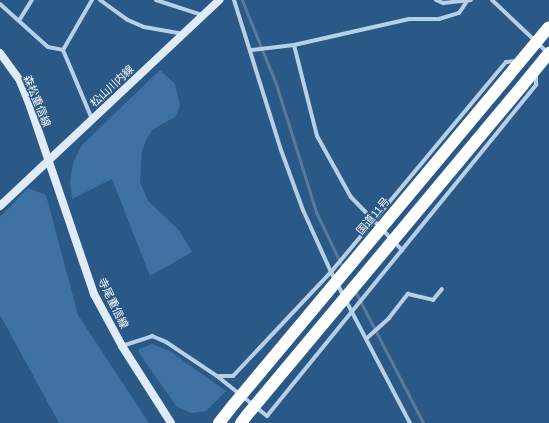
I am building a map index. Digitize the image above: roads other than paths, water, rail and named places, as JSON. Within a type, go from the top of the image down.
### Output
[{"type":"highway","name":"国道11号","points":[[219,423],[549,27]]},
{"type":"highway","points":[[244,419],[549,53]]},
{"type":"main road","name":"松山川内線","points":[[0,206],[219,0]]},
{"type":"main road","name":"森松重信線","points":[[0,53],[20,81],[47,161]]},
{"type":"main road","name":"寺尾重信線","points":[[47,161],[94,294],[122,346],[171,423]]},
{"type":"street","points":[[20,19],[32,0]]},
{"type":"street","points":[[63,50],[92,0]]},
{"type":"street","points":[[100,0],[128,20],[144,27],[183,34]]},
{"type":"street","points":[[156,0],[168,2],[202,15]]},
{"type":"street","points":[[234,0],[251,50],[281,150],[303,210],[331,272],[367,338],[410,423]]},
{"type":"street","points":[[436,0],[443,3],[469,0]]},
{"type":"street","points":[[251,50],[294,45],[409,19],[439,19],[459,13],[469,0]]},
{"type":"street","points":[[492,0],[549,53]]},
{"type":"street","points":[[0,4],[20,19],[28,31],[48,47],[63,50]]},
{"type":"street","points":[[294,45],[317,136],[351,197],[402,250]]},
{"type":"street","points":[[63,50],[92,119]]},
{"type":"street","points":[[217,376],[233,376],[331,272],[372,220],[506,62],[521,60]]},
{"type":"street","points":[[122,346],[152,336],[195,360],[267,416],[536,85],[537,68]]},
{"type":"street","points":[[367,338],[389,318],[408,294],[433,300],[442,289]]},
{"type":"waterway","points":[[242,0],[276,84],[316,212],[343,268]]},
{"type":"waterway","points":[[355,291],[423,423]]}]
